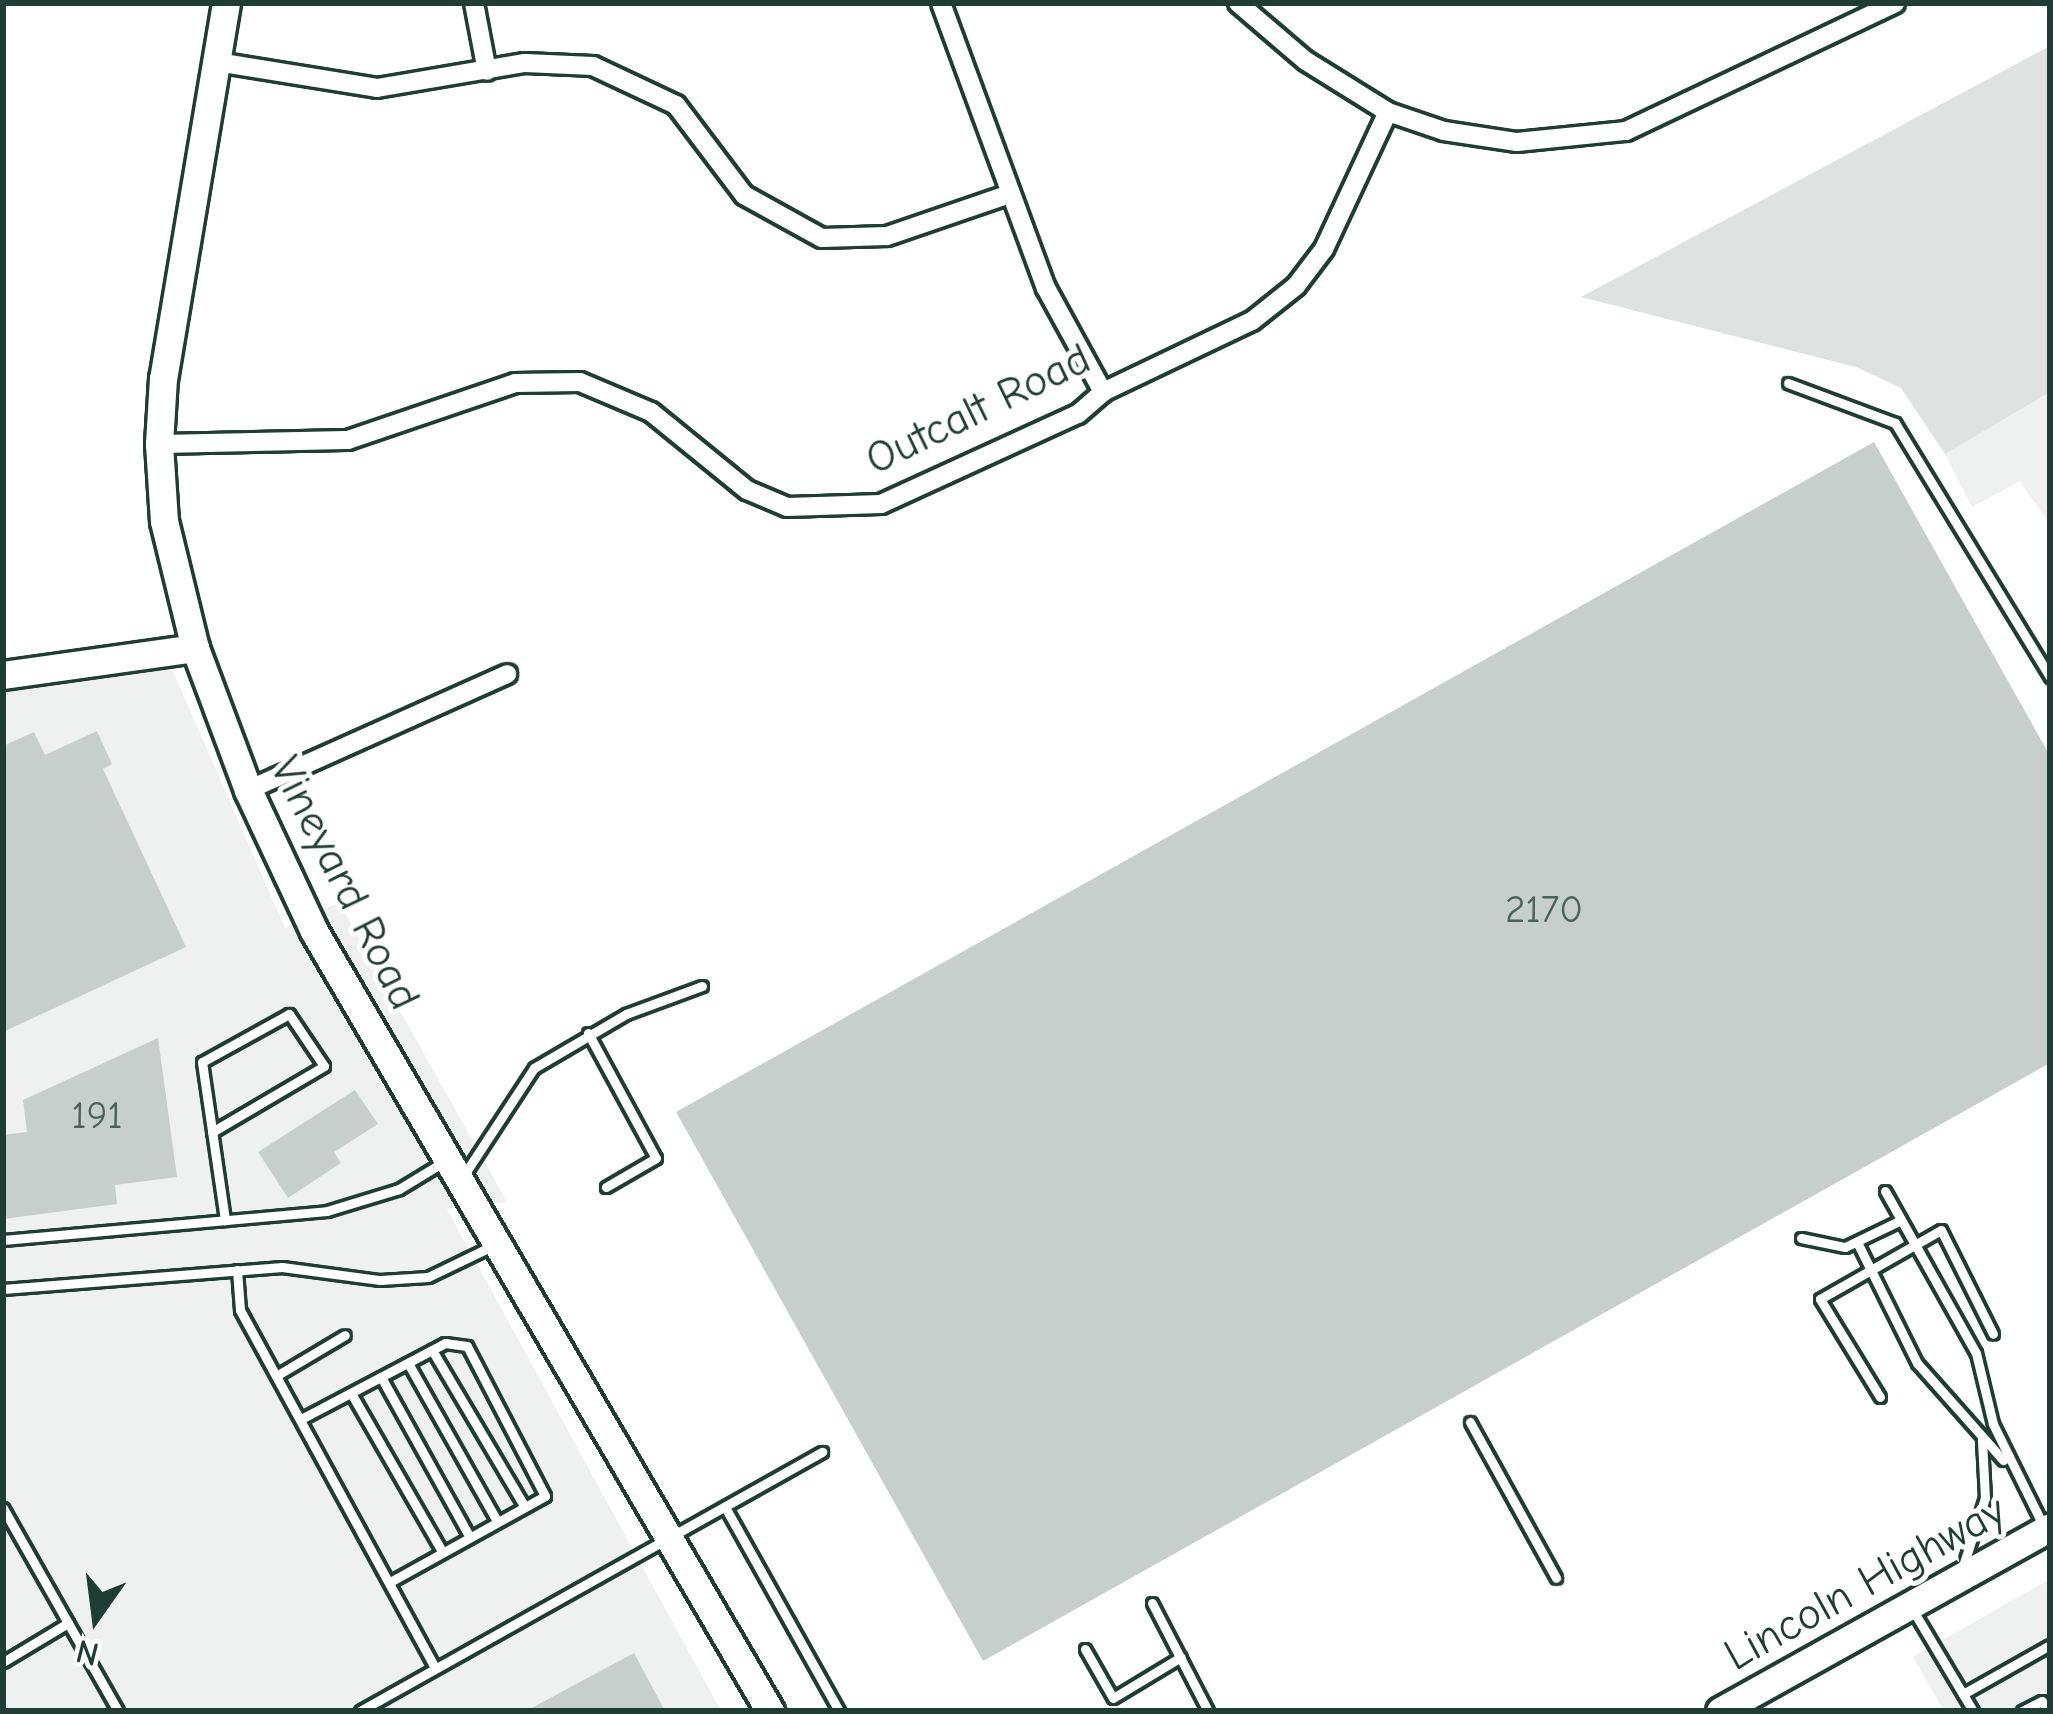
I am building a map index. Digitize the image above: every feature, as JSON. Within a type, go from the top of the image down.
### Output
[{"type":"street","name":"Vineyard Road","points":[[226,3],[163,378],[159,444],[164,521],[195,648],[248,790],[314,931],[499,1241],[754,1697],[770,1711]]},
{"type":"street","points":[[474,3],[488,71]]},
{"type":"street","points":[[941,3],[1046,288],[1102,392]]},
{"type":"street","points":[[1238,3],[1306,62],[1388,112],[1444,131],[1517,142],[1626,131],[1895,3]]},
{"type":"street","points":[[217,62],[377,88],[558,61],[647,88],[676,105],[744,195],[822,238],[886,236],[1010,194]]},
{"type":"street","name":"Outcalt Road","points":[[159,444],[349,440],[515,383],[580,382],[651,412],[747,490],[788,507],[833,511],[920,488],[1078,414],[1102,392],[1252,320],[1296,286],[1324,249],[1388,112]]},
{"type":"street","points":[[3,674],[195,648]]},
{"type":"street","points":[[248,790],[506,674]]},
{"type":"street","name":"Lincoln Highway","points":[[1735,1706],[2048,1529]]},
{"type":"lane","points":[[1788,383],[1895,423],[2050,676]]},
{"type":"lane","points":[[3,1240],[327,1211],[399,1189],[456,1168],[522,1080],[588,1033],[703,986]]},
{"type":"lane","points":[[212,1132],[324,1066],[289,1014],[202,1062],[212,1132],[225,1220]]},
{"type":"lane","points":[[588,1033],[656,1157],[605,1187]]},
{"type":"lane","points":[[1885,1191],[1976,1353],[2011,1468]]},
{"type":"lane","points":[[1801,1238],[1833,1248],[1858,1244],[1901,1220]]},
{"type":"lane","points":[[1880,1397],[1820,1299],[1941,1230],[1993,1334]]},
{"type":"lane","points":[[3,1289],[237,1270],[428,1276],[499,1241]]},
{"type":"lane","points":[[1858,1244],[1866,1273],[1917,1363],[2011,1468],[2048,1529]]},
{"type":"lane","points":[[237,1270],[240,1310],[435,1667]]},
{"type":"lane","points":[[276,1376],[345,1335]]},
{"type":"lane","points":[[301,1419],[432,1350],[455,1340],[467,1346],[545,1496],[390,1582]]},
{"type":"lane","points":[[432,1350],[525,1507]]},
{"type":"lane","points":[[408,1363],[497,1521]]},
{"type":"lane","points":[[381,1377],[469,1537]]},
{"type":"lane","points":[[351,1393],[442,1550]]},
{"type":"lane","points":[[1470,1423],[1556,1578]]},
{"type":"lane","points":[[1959,1578],[1987,1484],[1981,1435]]},
{"type":"lane","points":[[360,1711],[822,1452]]},
{"type":"lane","points":[[725,1507],[839,1711]]},
{"type":"lane","points":[[3,1508],[118,1711]]},
{"type":"lane","points":[[1152,1603],[1207,1709]]},
{"type":"lane","points":[[1910,1605],[1972,1711]]},
{"type":"lane","points":[[3,1662],[68,1623]]},
{"type":"lane","points":[[1963,1694],[2050,1645]]},
{"type":"lane","points":[[1085,1648],[1113,1698],[1181,1657]]},
{"type":"lane","points":[[2022,1711],[2042,1701],[2048,1711]]},
{"type":"shaded area","points":[[2050,46],[2050,392],[1945,454],[1901,388],[1856,367],[1581,297]]},
{"type":"shaded area","points":[[2050,392],[2050,525],[2020,481],[1972,507],[1945,454]]},
{"type":"shaded area","points":[[172,669],[285,928],[339,902],[507,1202],[447,1209],[721,1711],[3,1711],[3,692]]},
{"type":"shaded area","points":[[2050,1579],[2050,1711],[1944,1711],[1913,1657]]},
{"type":"building","points":[[1874,442],[2050,756],[2050,1063],[983,1661],[676,1112]]},
{"type":"building","points":[[97,731],[112,764],[103,769],[186,947],[3,1032],[3,746],[34,732],[45,755]]},
{"type":"building","points":[[158,1038],[177,1177],[115,1185],[117,1204],[3,1219],[3,1135],[27,1132],[23,1100]]},
{"type":"building","points":[[355,1090],[378,1124],[334,1152],[341,1163],[288,1198],[258,1152]]},
{"type":"building","points":[[634,1653],[665,1711],[526,1711]]}]
